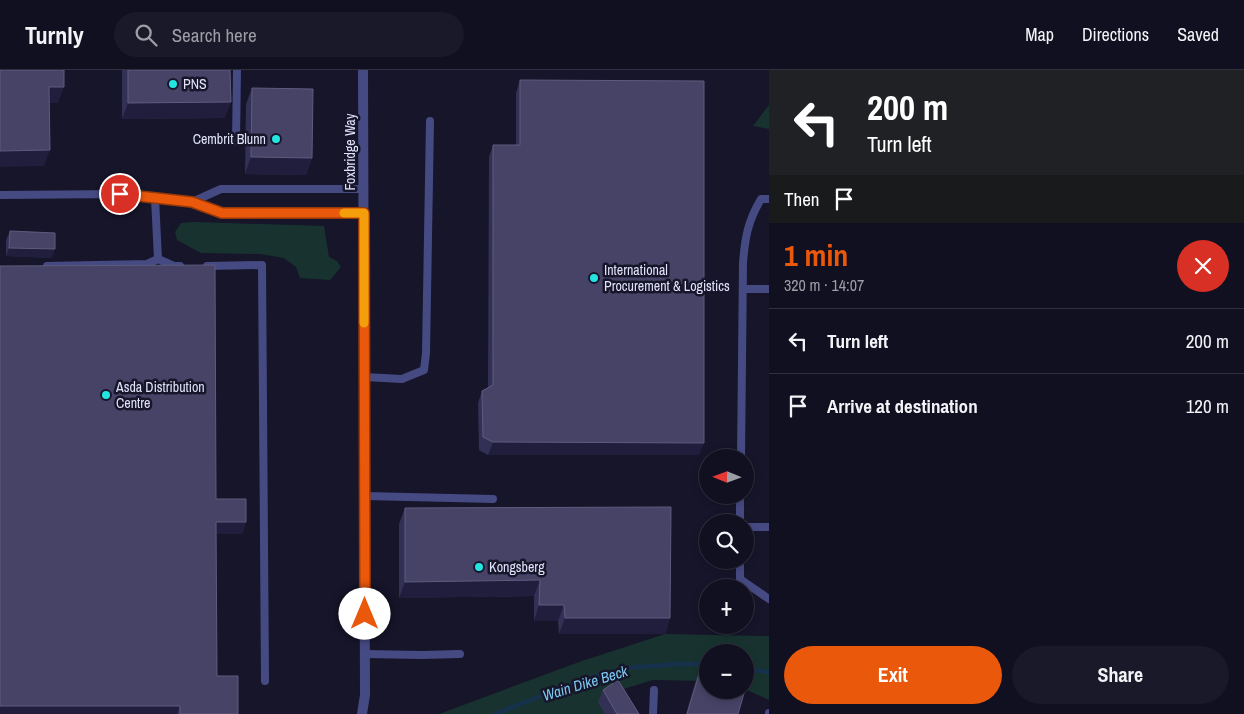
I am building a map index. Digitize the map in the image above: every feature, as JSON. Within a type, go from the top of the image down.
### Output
[{"type":"street","name":"Foxbridge Way","points":[[362,714],[366,695],[363,70]]},
{"type":"lane","points":[[211,141],[236,142],[237,70]]},
{"type":"lane","points":[[364,378],[402,379],[424,370],[430,121]]},
{"type":"lane","points":[[192,202],[221,189],[364,190]]},
{"type":"lane","points":[[0,195],[120,194],[192,202],[222,213],[364,213]]},
{"type":"lane","points":[[155,198],[158,259]]},
{"type":"lane","points":[[741,449],[745,235],[751,215],[761,199],[769,199]]},
{"type":"lane","points":[[40,266],[147,264],[158,259],[174,266],[184,266]]},
{"type":"lane","points":[[203,266],[262,265],[265,681]]},
{"type":"lane","points":[[743,289],[769,289]]},
{"type":"lane","points":[[365,496],[493,499]]},
{"type":"lane","points":[[754,526],[769,527]]},
{"type":"lane","points":[[740,569],[740,579],[769,599]]},
{"type":"lane","points":[[365,654],[422,656],[460,654]]},
{"type":"lane","points":[[653,714],[654,690]]},
{"type":"green space","points":[[769,105],[769,129],[753,126]]},
{"type":"green space","points":[[181,223],[324,226],[329,257],[337,261],[341,267],[330,280],[300,278],[296,267],[284,258],[260,254],[201,253],[177,240],[175,232]]},
{"type":"green space","points":[[665,634],[769,636],[769,700],[754,693],[754,644],[699,644],[699,681],[653,680],[614,692],[605,714],[439,714],[579,662]]},
{"type":"building","points":[[0,70],[64,70],[64,87],[49,87],[50,150],[0,151]]},
{"type":"building","name":"PNS","points":[[128,70],[230,70],[231,102],[128,103]]},
{"type":"building","name":"International Procurement & Logistics","points":[[520,80],[704,81],[704,443],[493,442],[483,437],[482,391],[493,385],[493,145],[520,145]]},
{"type":"building","name":"Cembrit Blunn","points":[[252,88],[313,89],[312,158],[251,157]]},
{"type":"building","points":[[10,231],[55,233],[55,249],[9,248]]},
{"type":"building","name":"Asda Distribution Centre","points":[[215,265],[216,499],[246,499],[246,522],[216,522],[217,676],[238,676],[238,714],[180,714],[180,706],[0,706],[0,266]]},
{"type":"building","points":[[671,507],[670,618],[565,618],[564,605],[539,605],[540,580],[405,582],[405,508]]},
{"type":"building","points":[[699,674],[699,699],[742,699],[738,714],[687,714]]},
{"type":"building","points":[[618,680],[639,714],[617,714],[603,690]]},
{"type":"waterway","name":"Wain Dike Beck","points":[[495,714],[579,681],[626,668],[699,664]]},
{"type":"waterway","name":"Wain Dike Beck","points":[[754,670],[769,672]]},
{"type":"slow traffic","points":[[344,213],[364,213],[364,323]]},
{"type":"place","name":"PNS","points":[[173,84]]},
{"type":"place","name":"Cembrit Blunn","points":[[276,139]]},
{"type":"place","name":"International Procurement & Logistics","points":[[594,278]]},
{"type":"place","name":"Asda Distribution Centre","points":[[106,395]]},
{"type":"place","name":"Kongsberg","points":[[479,567]]},
{"type":"route","points":[[120,194],[192,202],[222,213],[364,213],[365,614]]}]
